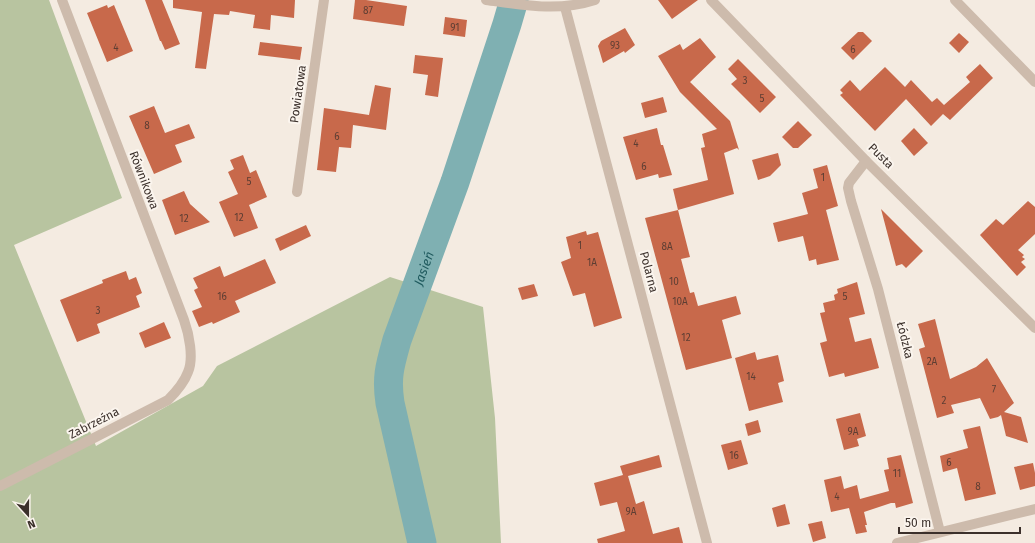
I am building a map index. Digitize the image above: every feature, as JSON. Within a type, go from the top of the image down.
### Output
[{"type":"street","name":"Równikowa","points":[[62,0],[189,334],[189,371]]},
{"type":"street","name":"Powiatowa","points":[[297,192],[324,0]]},
{"type":"street","points":[[488,0],[530,6],[565,7],[595,0]]},
{"type":"street","name":"Pusta","points":[[711,0],[866,160],[1035,328]]},
{"type":"street","points":[[955,0],[1035,82]]},
{"type":"street","name":"Polarna","points":[[565,7],[707,543]]},
{"type":"street","name":"Łódzka","points":[[866,160],[849,183],[848,188],[850,201],[878,288],[940,532]]},
{"type":"street","name":"Zabrzeźna","points":[[0,486],[168,400],[182,385],[189,371]]},
{"type":"street","points":[[897,543],[1035,509]]},
{"type":"green space","points":[[0,0],[49,0],[122,198],[14,245],[96,446],[203,386],[217,366],[390,277],[483,307],[495,418],[501,543],[0,543]]},
{"type":"building","points":[[145,0],[162,0],[180,44],[165,50],[160,41]]},
{"type":"building","points":[[173,0],[295,0],[294,18],[271,15],[270,30],[253,28],[255,15],[230,11],[229,15],[214,14],[206,69],[195,68],[202,12],[173,8]]},
{"type":"building","points":[[355,0],[366,0],[407,6],[404,26],[353,19]]},
{"type":"building","points":[[658,0],[698,0],[672,19]]},
{"type":"building","points":[[107,5],[108,8],[114,5],[133,51],[107,62],[87,13]]},
{"type":"building","points":[[445,17],[467,20],[465,37],[443,34]]},
{"type":"building","points":[[625,28],[635,45],[625,53],[624,51],[603,63],[598,46],[601,41]]},
{"type":"building","points":[[858,32],[863,32],[872,41],[853,60],[841,48]]},
{"type":"building","points":[[959,33],[969,42],[959,53],[949,43]]},
{"type":"building","points":[[700,38],[716,57],[690,82],[730,121],[739,150],[737,148],[724,153],[734,194],[678,210],[673,189],[708,180],[701,148],[705,147],[702,134],[717,129],[680,92],[658,56],[680,44],[683,50]]},
{"type":"building","points":[[260,42],[302,47],[300,60],[258,55]]},
{"type":"building","points":[[415,55],[443,58],[438,97],[425,95],[428,75],[413,73]]},
{"type":"building","points":[[738,59],[776,97],[760,113],[731,84],[737,79],[728,69]]},
{"type":"building","points":[[980,64],[993,78],[950,120],[943,114],[931,126],[906,99],[875,131],[840,95],[843,93],[840,90],[850,80],[860,91],[885,67],[905,87],[911,80],[932,102],[937,98],[944,105],[970,82],[966,77]]},
{"type":"building","points":[[375,85],[391,88],[386,130],[353,125],[351,148],[339,147],[336,172],[317,170],[324,108],[369,115]]},
{"type":"building","points":[[663,97],[667,112],[645,118],[641,103]]},
{"type":"building","points":[[154,106],[165,133],[189,124],[195,138],[175,145],[182,162],[154,174],[129,116]]},
{"type":"building","points":[[798,121],[812,135],[798,148],[793,148],[782,137]]},
{"type":"building","points":[[657,128],[661,145],[663,145],[672,175],[659,178],[658,174],[636,180],[623,137]]},
{"type":"building","points":[[914,128],[928,143],[914,156],[901,141]]},
{"type":"building","points":[[778,153],[781,165],[770,176],[758,180],[752,160]]},
{"type":"building","points":[[243,155],[250,173],[256,170],[267,197],[249,205],[258,228],[234,237],[219,202],[238,194],[228,172],[234,169],[230,160]]},
{"type":"building","points":[[827,165],[838,206],[826,210],[839,260],[817,265],[816,259],[809,261],[803,236],[778,242],[773,223],[808,214],[802,193],[818,188],[813,169]]},
{"type":"building","points":[[184,191],[190,204],[210,222],[175,235],[162,200]]},
{"type":"building","points":[[1028,201],[1035,207],[1035,234],[1018,250],[1024,255],[1022,257],[1025,259],[1021,262],[1026,267],[1017,276],[980,235],[996,219],[1003,225]]},
{"type":"building","points":[[881,209],[923,251],[906,268],[902,264],[896,266]]},
{"type":"building","points":[[678,210],[690,257],[681,259],[690,293],[694,292],[698,306],[736,296],[741,314],[722,320],[732,358],[686,370],[645,218]]},
{"type":"building","points":[[306,225],[311,236],[280,251],[275,239]]},
{"type":"building","points":[[586,231],[587,235],[598,232],[622,318],[594,327],[585,293],[573,296],[561,262],[571,258],[566,237]]},
{"type":"building","points":[[265,259],[276,283],[235,301],[240,312],[213,324],[212,322],[199,327],[192,311],[202,307],[194,290],[198,288],[193,278],[220,266],[224,277]]},
{"type":"building","points":[[126,271],[129,280],[136,277],[142,293],[136,296],[140,307],[97,324],[100,333],[77,342],[60,300],[103,283],[102,280]]},
{"type":"building","points":[[857,282],[865,314],[849,318],[855,342],[871,338],[879,368],[845,377],[844,373],[829,377],[820,343],[827,341],[820,313],[825,312],[823,303],[835,300],[834,295],[838,293],[837,289]]},
{"type":"building","points":[[534,284],[538,296],[522,300],[518,288]]},
{"type":"building","points":[[935,319],[950,379],[976,367],[987,358],[1014,403],[1004,412],[1021,417],[1028,443],[1006,436],[1001,415],[990,419],[980,398],[951,405],[954,413],[937,418],[919,349],[925,347],[918,324]]},
{"type":"building","points":[[164,322],[171,338],[145,348],[139,333]]},
{"type":"building","points":[[755,352],[757,360],[778,355],[784,381],[778,383],[783,402],[749,411],[735,358]]},
{"type":"building","points":[[860,413],[866,436],[857,439],[859,446],[844,450],[836,419]]},
{"type":"building","points":[[758,420],[761,432],[748,436],[745,424]]},
{"type":"building","points":[[980,426],[996,494],[965,501],[957,468],[943,472],[940,456],[968,448],[963,430]]},
{"type":"building","points":[[741,440],[748,464],[728,470],[721,445]]},
{"type":"building","points":[[659,455],[662,467],[628,476],[636,504],[644,501],[653,534],[679,527],[683,543],[598,543],[597,539],[625,531],[617,502],[600,506],[594,483],[623,475],[620,466]]},
{"type":"building","points":[[901,455],[913,503],[896,508],[895,503],[891,503],[864,512],[867,532],[856,534],[849,508],[831,512],[824,480],[841,476],[844,489],[857,485],[860,499],[889,491],[884,470],[889,469],[887,458]]},
{"type":"building","points":[[1033,463],[1035,486],[1020,490],[1014,467]]},
{"type":"building","points":[[785,504],[790,524],[777,527],[772,508]]},
{"type":"building","points":[[822,521],[826,538],[813,542],[808,524]]},
{"type":"waterway","name":"Jasień","points":[[422,543],[390,403],[388,386],[389,371],[397,340],[455,182],[514,0]]}]
